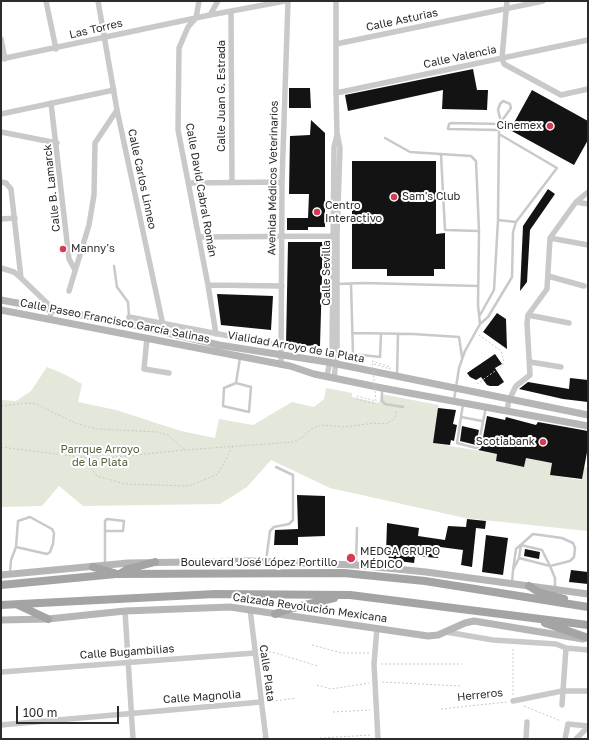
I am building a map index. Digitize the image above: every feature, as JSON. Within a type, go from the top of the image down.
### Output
[{"type":"main road","name":"Vialidad Arroyo de la Plata","points":[[1,300],[51,310],[129,321],[241,353],[282,356],[332,364],[398,376],[455,390],[468,391],[588,416]]},
{"type":"main road","name":"Calle Paseo Francisco García Salinas","points":[[1,310],[147,338],[241,353],[281,365],[382,388],[588,426]]},
{"type":"main road","points":[[1,575],[93,566],[155,562],[266,561],[356,565],[512,583],[555,591],[588,594]]},
{"type":"main road","points":[[93,566],[118,574],[128,569],[155,562]]},
{"type":"main road","name":"Boulevard José López Portillo","points":[[1,585],[118,574],[344,573],[425,581],[588,607]]},
{"type":"main road","points":[[529,586],[540,593],[588,607]]},
{"type":"main road","points":[[1,605],[215,594],[350,595],[588,625]]},
{"type":"main road","points":[[275,614],[289,609],[350,595]]},
{"type":"main road","points":[[18,604],[48,619]]},
{"type":"main road","name":"Calzada Revolución Mexicana","points":[[1,620],[48,619],[126,611],[230,607],[428,636],[438,635],[465,622],[474,620],[588,639]]},
{"type":"main road","points":[[535,618],[588,639]]},
{"type":"street","points":[[46,1],[56,49]]},
{"type":"street","name":"Calle Carlos Linneo","points":[[98,1],[117,110],[163,325]]},
{"type":"street","points":[[196,18],[199,1]]},
{"type":"street","points":[[210,1],[214,8]]},
{"type":"street","points":[[210,15],[218,1]]},
{"type":"street","name":"Las Torres","points":[[3,59],[56,49],[104,37],[210,15],[286,1]]},
{"type":"street","name":"Avenida Médicos Veterinarios","points":[[281,365],[282,182],[286,1]]},
{"type":"street","name":"Calle Sevilla","points":[[330,377],[332,364],[335,284],[334,147],[337,133],[336,1]]},
{"type":"street","points":[[507,1],[502,58],[504,64],[561,95],[588,89]]},
{"type":"street","name":"Calle Asturias","points":[[336,44],[543,1]]},
{"type":"street","name":"Calle Juan G. Estrada","points":[[231,11],[232,182]]},
{"type":"street","name":"Calle David Cabral Román","points":[[196,18],[188,27],[179,48],[178,130],[216,334]]},
{"type":"street","points":[[1,39],[3,59]]},
{"type":"street","name":"Calle Valencia","points":[[336,93],[588,40]]},
{"type":"street","points":[[1,114],[114,90]]},
{"type":"street","name":"Calle B. Lamarck","points":[[51,103],[57,143],[69,259],[75,270]]},
{"type":"street","points":[[69,291],[89,225],[92,203],[94,143],[117,110]]},
{"type":"street","points":[[1,132],[57,143]]},
{"type":"street","points":[[1,182],[6,183],[11,189],[21,278]]},
{"type":"street","points":[[189,183],[282,182]]},
{"type":"street","points":[[507,410],[509,400],[516,386],[530,375],[528,315],[547,289],[550,238],[576,202],[588,192]]},
{"type":"street","points":[[576,202],[588,204]]},
{"type":"street","points":[[1,219],[15,218]]},
{"type":"street","points":[[199,237],[335,236]]},
{"type":"street","points":[[550,238],[588,246]]},
{"type":"street","points":[[1,268],[14,272],[21,278],[51,310],[50,319]]},
{"type":"street","points":[[548,276],[584,286]]},
{"type":"street","points":[[208,285],[282,286]]},
{"type":"street","points":[[528,315],[569,324]]},
{"type":"street","points":[[129,321],[163,325],[282,346]]},
{"type":"street","points":[[147,338],[144,368],[169,373]]},
{"type":"street","points":[[530,362],[561,367]]},
{"type":"street","name":"Calle Plata","points":[[250,609],[266,739]]},
{"type":"street","points":[[126,611],[134,739]]},
{"type":"street","points":[[377,628],[374,664],[378,737]]},
{"type":"street","points":[[446,632],[513,642],[556,644],[566,648],[588,650]]},
{"type":"street","points":[[562,705],[566,648]]},
{"type":"street","name":"Calle Bugambilias","points":[[1,672],[255,653]]},
{"type":"street","name":"Herreros","points":[[513,702],[562,691],[588,691]]},
{"type":"street","name":"Calle Magnolia","points":[[1,725],[132,712],[261,702]]},
{"type":"street","points":[[526,739],[527,722]]},
{"type":"street","points":[[565,739],[568,724],[588,726]]},
{"type":"street","points":[[576,739],[588,726]]},
{"type":"lane","points":[[479,316],[494,290],[498,220],[499,130],[501,123],[511,108],[510,104],[503,101],[498,110],[501,123]]},
{"type":"lane","points":[[499,130],[448,129],[449,124],[451,123],[501,123]]},
{"type":"lane","points":[[483,124],[483,130]]},
{"type":"lane","points":[[454,401],[462,357],[480,324],[488,317],[512,277],[513,232],[516,222],[557,168],[499,134]]},
{"type":"lane","points":[[385,138],[410,152],[471,156],[476,161],[479,230],[478,286],[480,324]]},
{"type":"lane","points":[[441,155],[445,230],[479,230]]},
{"type":"lane","points":[[498,220],[516,222]]},
{"type":"lane","points":[[114,266],[117,287],[128,302],[129,321]]},
{"type":"lane","points":[[335,284],[478,286]]},
{"type":"lane","points":[[351,284],[353,354],[379,358],[381,334]]},
{"type":"lane","points":[[352,333],[459,337],[462,357]]},
{"type":"lane","points":[[398,334],[398,376]]},
{"type":"lane","points":[[236,383],[241,353]]},
{"type":"lane","points":[[236,383],[251,387],[249,412],[223,406],[224,388],[236,383]]},
{"type":"lane","points":[[382,388],[382,400],[385,404],[403,408]]},
{"type":"lane","points":[[464,403],[457,443],[476,448],[478,447],[486,407]]},
{"type":"lane","points":[[461,417],[482,421]]},
{"type":"lane","points":[[266,561],[270,531],[274,527],[289,524],[293,520],[293,475],[276,467]]},
{"type":"lane","points":[[10,575],[11,560],[16,547],[18,521],[30,517],[52,529],[54,533],[52,544],[47,554],[16,547]]},
{"type":"lane","points":[[105,531],[123,531],[124,521],[107,519],[105,521],[105,531],[105,565]]},
{"type":"lane","points":[[356,565],[357,528]]},
{"type":"lane","points":[[512,583],[514,553],[533,534],[537,533],[562,538],[573,543],[575,548],[574,557],[570,561],[550,566],[519,558]]},
{"type":"lane","points":[[513,570],[519,558],[521,545]]},
{"type":"lane","points":[[521,545],[542,550],[555,578],[555,591]]},
{"type":"path","points":[[468,391],[502,366],[504,362],[501,351],[476,333]]},
{"type":"path","points":[[374,364],[390,369],[390,367],[372,361],[376,401],[357,396],[356,399],[376,404]]},
{"type":"path","points":[[1,406],[26,403],[36,404],[75,423],[96,429],[158,432],[168,435],[184,450]]},
{"type":"path","points":[[1,447],[97,459],[234,445],[293,442],[303,437],[311,429],[321,425],[344,427],[375,423],[387,424],[395,418],[398,407]]},
{"type":"path","points":[[84,457],[97,476],[125,484],[189,486],[218,474],[234,445]]},
{"type":"path","points":[[513,642],[513,702],[568,724]]},
{"type":"path","points":[[312,645],[342,653],[376,654]]},
{"type":"path","points":[[255,653],[272,652],[318,666]]},
{"type":"path","points":[[374,664],[462,664]]},
{"type":"path","points":[[318,685],[330,689],[375,682],[461,686]]},
{"type":"path","points":[[261,702],[296,698]]},
{"type":"path","name":"Herreros","points":[[441,709],[513,702]]},
{"type":"path","points":[[333,712],[376,709]]},
{"type":"path","points":[[320,738],[378,737]]},
{"type":"green space","name":"Parrque Arroyo de la Plata","points":[[47,367],[82,384],[78,402],[116,410],[181,431],[215,438],[219,419],[253,425],[292,402],[314,407],[324,399],[326,388],[352,393],[352,397],[379,403],[381,394],[439,405],[433,443],[497,454],[496,461],[524,467],[526,458],[552,463],[550,475],[580,480],[582,479],[584,467],[588,468],[587,531],[465,518],[330,488],[271,460],[247,487],[220,504],[83,506],[59,486],[42,506],[1,507],[1,400],[16,401],[31,391]]},
{"type":"building","points":[[473,69],[477,90],[488,90],[487,110],[442,109],[443,90],[348,111],[345,95]]},
{"type":"building","points":[[289,88],[310,88],[311,108],[289,108]]},
{"type":"building","name":"Cinemex","points":[[532,90],[588,121],[588,140],[574,165],[510,130]]},
{"type":"building","points":[[311,120],[325,133],[325,227],[308,227],[308,230],[287,230],[287,218],[308,218],[309,194],[289,194],[290,136],[310,135]]},
{"type":"building","name":"Sam's Club","points":[[352,161],[436,161],[436,234],[445,233],[445,269],[434,269],[434,276],[387,276],[387,269],[352,269]]},
{"type":"building","points":[[548,189],[555,194],[530,230],[527,282],[520,291],[523,226]]},
{"type":"building","points":[[288,242],[323,242],[320,346],[286,345]]},
{"type":"building","points":[[217,294],[273,296],[271,330],[221,325]]},
{"type":"building","points":[[497,313],[506,319],[507,349],[483,332]]},
{"type":"building","points":[[495,354],[502,364],[495,368],[504,382],[498,386],[490,386],[487,385],[481,377],[476,380],[470,377],[467,373]]},
{"type":"building","points":[[570,378],[588,380],[588,402],[563,399],[519,389],[528,382],[569,389]]},
{"type":"building","points":[[438,408],[456,410],[453,424],[457,425],[454,441],[451,440],[450,445],[433,443]]},
{"type":"building","points":[[487,416],[505,420],[506,417],[536,425],[538,422],[588,431],[588,447],[582,479],[550,475],[552,463],[526,458],[524,467],[496,461],[497,454],[478,450],[481,448]]},
{"type":"building","points":[[462,426],[479,430],[476,445],[460,441]]},
{"type":"building","points":[[297,495],[325,496],[325,536],[298,537],[298,545],[274,545],[275,530],[298,529]]},
{"type":"building","points":[[467,519],[486,521],[485,529],[476,528],[472,567],[461,565],[463,550],[440,547],[438,558],[415,556],[414,563],[390,560],[386,553],[387,523],[419,528],[418,536],[445,540],[448,526],[466,527]]},
{"type":"building","points":[[486,535],[508,538],[503,575],[482,572]]},
{"type":"building","points":[[525,549],[540,552],[539,559],[524,556]]},
{"type":"building","points":[[571,570],[588,572],[588,584],[569,582]]},
{"type":"place","name":"Cinemex","points":[[550,126]]},
{"type":"place","name":"Sam's Club","points":[[394,197]]},
{"type":"place","name":"Centro Interactivo","points":[[317,212]]},
{"type":"place","name":"Manny's","points":[[63,249]]},
{"type":"place","name":"Scotiabank","points":[[543,442]]},
{"type":"place","name":"MEDGA GRUPO MÉDICO","points":[[351,558]]}]
